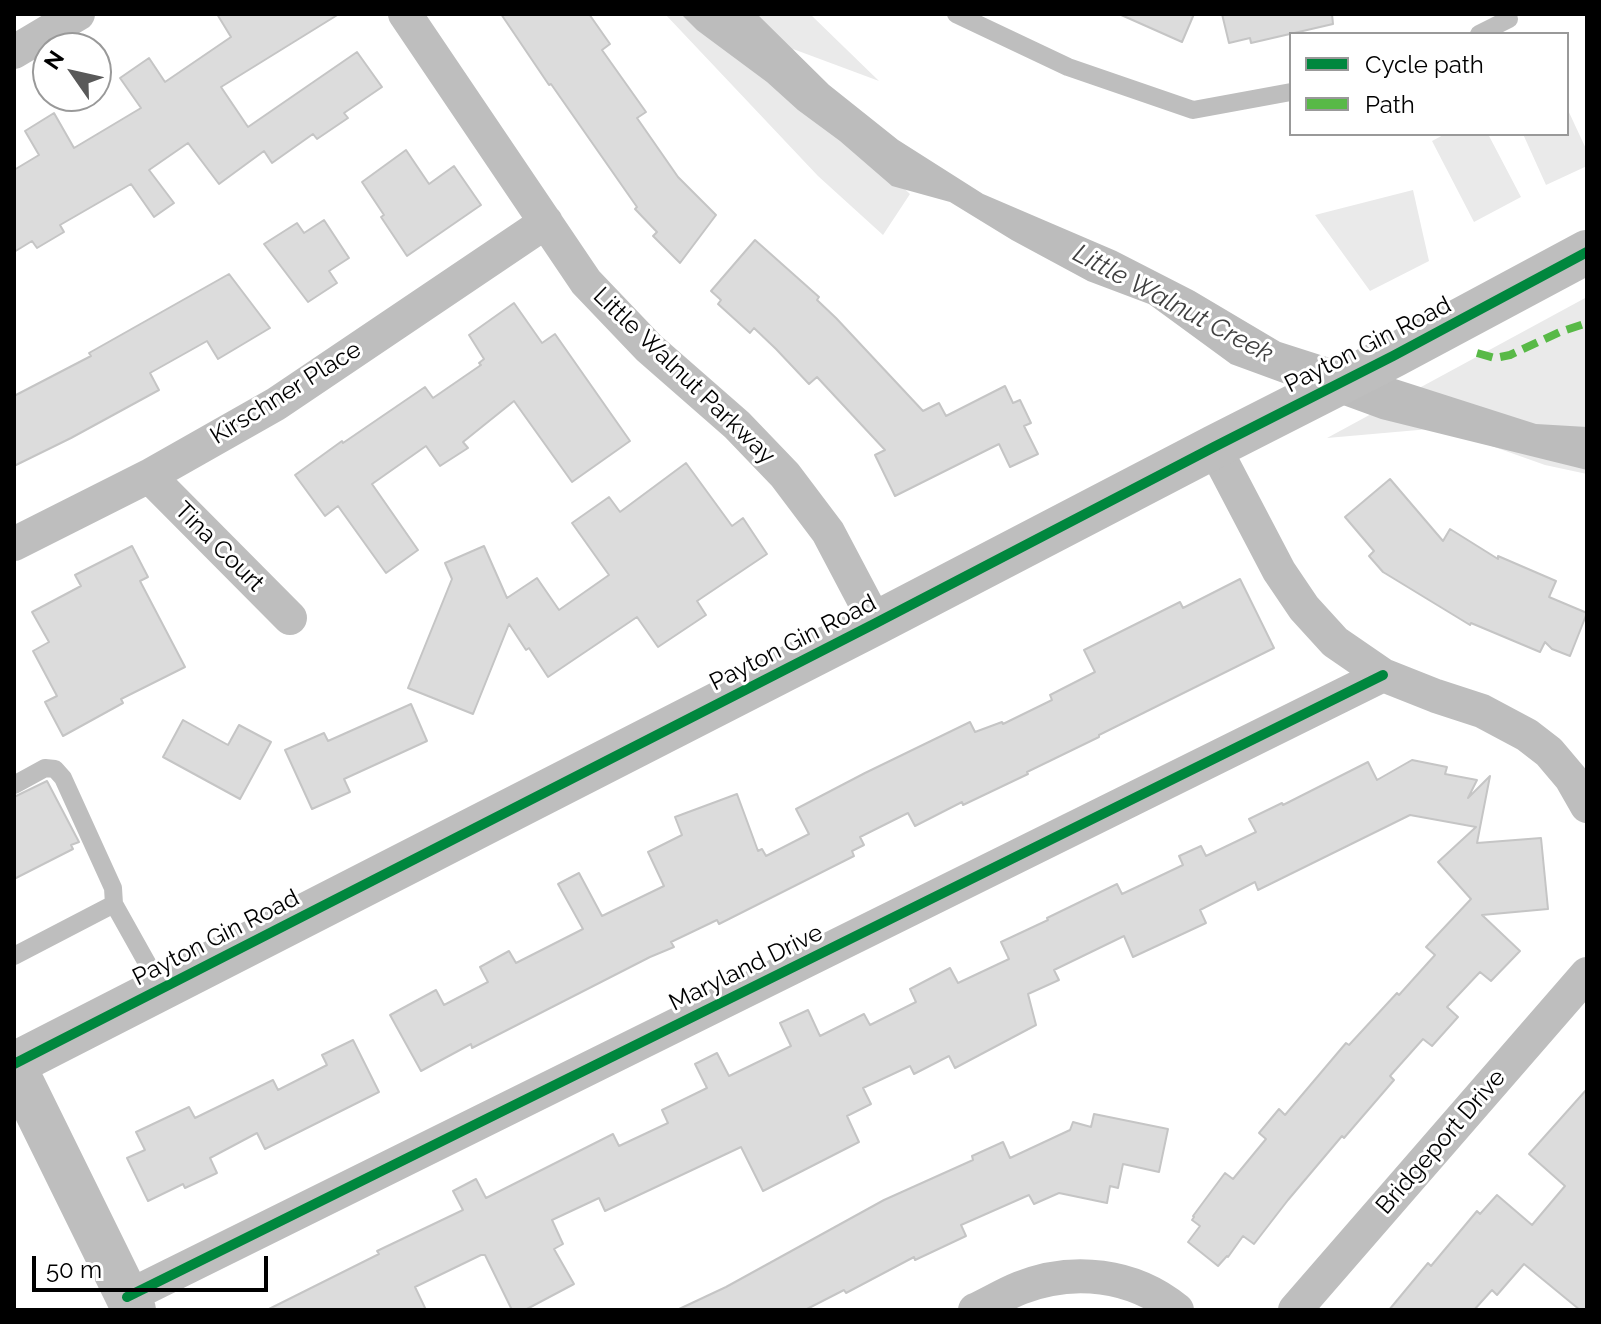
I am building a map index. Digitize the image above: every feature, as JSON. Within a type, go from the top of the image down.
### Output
[{"type":"street","points":[[14,52],[78,14]]},
{"type":"street","name":"Little Walnut Parkway","points":[[405,14],[586,282],[649,348],[737,425],[785,475],[828,532],[876,623]]},
{"type":"street","name":"Kirschner Place","points":[[14,544],[149,476],[276,404],[546,222]]},
{"type":"street","name":"Payton Gin Road","points":[[14,1065],[1393,356],[1587,252]]},
{"type":"street","points":[[1214,447],[1279,571],[1304,608],[1335,642],[1383,675],[1482,711],[1527,735],[1549,752],[1571,778],[1587,806]]},
{"type":"street","name":"Tina Court","points":[[149,476],[290,618]]},
{"type":"street","name":"Maryland Drive","points":[[130,1303],[1383,675]]},
{"type":"street","name":"Bridgeport Drive","points":[[1295,1310],[1587,974]]},
{"type":"street","points":[[14,1065],[130,1303]]},
{"type":"street","points":[[975,1310],[1046,1279],[1094,1276],[1120,1280],[1146,1290],[1177,1310]]},
{"type":"lane","points":[[956,14],[1068,67],[1193,110],[1289,92]]},
{"type":"lane","points":[[1483,32],[1509,19],[1507,14]]},
{"type":"lane","points":[[14,785],[45,768],[55,769],[63,778],[113,888],[114,904],[161,988]]},
{"type":"lane","points":[[14,956],[114,904]]},
{"type":"shaded area","points":[[665,14],[810,14],[879,81],[793,49],[867,153],[910,194],[883,235],[818,176]]},
{"type":"shaded area","points":[[1569,112],[1587,151],[1587,166],[1546,185],[1524,136],[1569,136]]},
{"type":"shaded area","points":[[1441,136],[1489,136],[1521,197],[1474,222],[1432,141]]},
{"type":"shaded area","points":[[1413,190],[1429,261],[1370,291],[1315,215]]},
{"type":"shaded area","points":[[1587,297],[1587,474],[1545,465],[1441,428],[1327,438]]},
{"type":"water","name":"Little Walnut Creek","points":[[681,14],[757,14],[829,85],[898,140],[983,194],[1116,251],[1194,291],[1280,342],[1536,424],[1587,427],[1587,470],[1381,419],[1231,364],[1149,304],[1088,281],[950,202],[892,186]]},
{"type":"building","points":[[217,14],[339,14],[221,87],[248,127],[357,52],[382,87],[344,113],[348,118],[317,139],[313,134],[272,163],[264,151],[219,184],[188,143],[149,170],[174,203],[154,217],[131,184],[60,225],[64,232],[37,248],[32,241],[14,252],[14,170],[39,155],[25,131],[54,113],[74,148],[141,108],[120,78],[149,58],[165,82],[231,37]]},
{"type":"building","points":[[501,14],[589,14],[610,44],[602,50],[646,112],[637,118],[678,177],[716,215],[680,263],[653,236],[657,232],[635,209],[637,207]]},
{"type":"building","points":[[1119,14],[1194,14],[1182,42]]},
{"type":"building","points":[[1222,14],[1332,14],[1333,24],[1251,43],[1250,38],[1229,43]]},
{"type":"building","points":[[406,150],[429,184],[454,166],[481,205],[407,256],[362,182]]},
{"type":"building","points":[[324,220],[349,258],[329,271],[337,283],[308,302],[264,244],[297,223],[304,233]]},
{"type":"building","points":[[755,240],[819,297],[817,300],[923,411],[939,403],[946,416],[1005,386],[1013,403],[1020,400],[1031,423],[1024,426],[1038,454],[1010,467],[999,444],[895,496],[875,455],[885,450],[817,377],[809,384],[754,328],[750,333],[718,304],[721,300],[711,291]]},
{"type":"building","points":[[229,274],[270,328],[218,359],[207,341],[150,373],[159,390],[14,466],[14,396],[91,356],[89,353]]},
{"type":"building","points":[[514,303],[542,343],[555,334],[630,441],[572,482],[514,401],[463,442],[468,448],[440,466],[426,446],[372,484],[418,550],[386,573],[338,506],[325,516],[295,475],[425,387],[433,398],[481,365],[479,363],[484,359],[469,335]]},
{"type":"building","points":[[686,463],[732,526],[743,518],[767,554],[697,601],[706,615],[658,647],[637,617],[548,677],[509,624],[473,714],[408,688],[452,579],[445,563],[484,546],[507,598],[537,578],[559,610],[609,575],[572,523],[609,497],[620,512]]},
{"type":"building","points":[[1390,479],[1443,541],[1450,529],[1498,559],[1498,556],[1556,581],[1549,597],[1587,613],[1570,656],[1552,649],[1545,642],[1540,652],[1470,625],[1383,572],[1369,556],[1374,551],[1345,517]]},
{"type":"building","points":[[132,546],[148,577],[140,581],[185,667],[121,699],[123,703],[63,736],[45,702],[57,696],[33,651],[49,642],[32,612],[81,586],[75,575]]},
{"type":"building","points":[[1240,579],[1274,648],[963,805],[962,802],[915,826],[908,813],[860,837],[864,845],[852,851],[854,856],[719,924],[717,920],[671,942],[674,947],[421,1071],[390,1015],[436,990],[444,1005],[488,982],[480,967],[509,951],[516,963],[583,929],[558,884],[579,873],[602,916],[664,886],[648,852],[682,835],[675,817],[737,794],[758,851],[762,849],[766,856],[809,834],[796,809],[970,722],[975,732],[1003,724],[1052,700],[1050,695],[1095,672],[1084,650],[1180,602],[1183,608]]},
{"type":"building","points":[[411,704],[427,741],[344,779],[350,792],[312,809],[285,750],[324,733],[328,741]]},
{"type":"building","points":[[183,720],[228,745],[239,725],[271,742],[240,799],[163,757]]},
{"type":"building","points":[[1412,760],[1447,767],[1445,774],[1477,780],[1468,798],[1490,776],[1477,843],[1541,838],[1548,909],[1482,915],[1520,951],[1491,981],[1480,972],[1447,1007],[1458,1017],[1432,1046],[1423,1039],[1390,1076],[1394,1080],[1344,1138],[1342,1136],[1254,1244],[1243,1236],[1218,1266],[1188,1242],[1200,1226],[1192,1220],[1193,1216],[1225,1173],[1233,1179],[1266,1139],[1259,1133],[1279,1109],[1285,1115],[1346,1043],[1349,1045],[1435,955],[1426,947],[1471,899],[1438,862],[1476,827],[1410,815],[1258,890],[1255,882],[1200,910],[1206,923],[1133,957],[1124,936],[1054,970],[1059,980],[1028,994],[1036,1025],[955,1068],[949,1056],[914,1074],[910,1066],[863,1088],[871,1104],[847,1116],[859,1142],[763,1191],[741,1147],[605,1211],[599,1198],[552,1220],[563,1244],[554,1249],[574,1284],[525,1310],[512,1310],[485,1255],[481,1255],[415,1287],[426,1310],[267,1310],[379,1254],[377,1251],[463,1210],[453,1191],[476,1179],[486,1198],[613,1134],[619,1146],[668,1123],[662,1110],[707,1088],[695,1064],[717,1053],[729,1076],[791,1046],[780,1023],[808,1010],[820,1036],[864,1014],[870,1025],[916,1002],[910,989],[950,968],[958,983],[1009,959],[1001,942],[1047,918],[1117,884],[1122,894],[1183,865],[1179,856],[1201,846],[1206,856],[1256,832],[1249,819],[1368,762],[1377,780]]},
{"type":"building","points":[[47,781],[79,842],[71,845],[73,849],[14,879],[14,797]]},
{"type":"building","points":[[353,1040],[379,1092],[265,1149],[257,1133],[210,1158],[217,1173],[185,1188],[183,1184],[148,1201],[127,1158],[145,1150],[136,1132],[189,1107],[195,1118],[273,1080],[278,1090],[327,1065],[322,1055]]},
{"type":"building","points":[[1587,1089],[1587,1310],[1580,1310],[1524,1264],[1497,1295],[1492,1290],[1474,1310],[1389,1310],[1428,1263],[1431,1266],[1477,1211],[1480,1214],[1497,1195],[1532,1225],[1565,1186],[1529,1154]]},
{"type":"building","points":[[1094,1114],[1168,1129],[1159,1172],[1123,1164],[1118,1188],[1110,1186],[1107,1203],[1059,1193],[1034,1204],[1029,1195],[961,1225],[966,1236],[915,1260],[914,1257],[846,1293],[844,1290],[805,1310],[677,1310],[726,1287],[884,1200],[973,1160],[972,1156],[1003,1142],[1010,1158],[1070,1130],[1073,1122],[1091,1127]]},
{"type":"marked path","points":[[1477,353],[1495,358],[1510,355],[1587,323]]},
{"type":"cycle path","points":[[14,1064],[876,623],[1393,356],[1587,252]]},
{"type":"cycle path","points":[[127,1297],[1383,675]]}]
